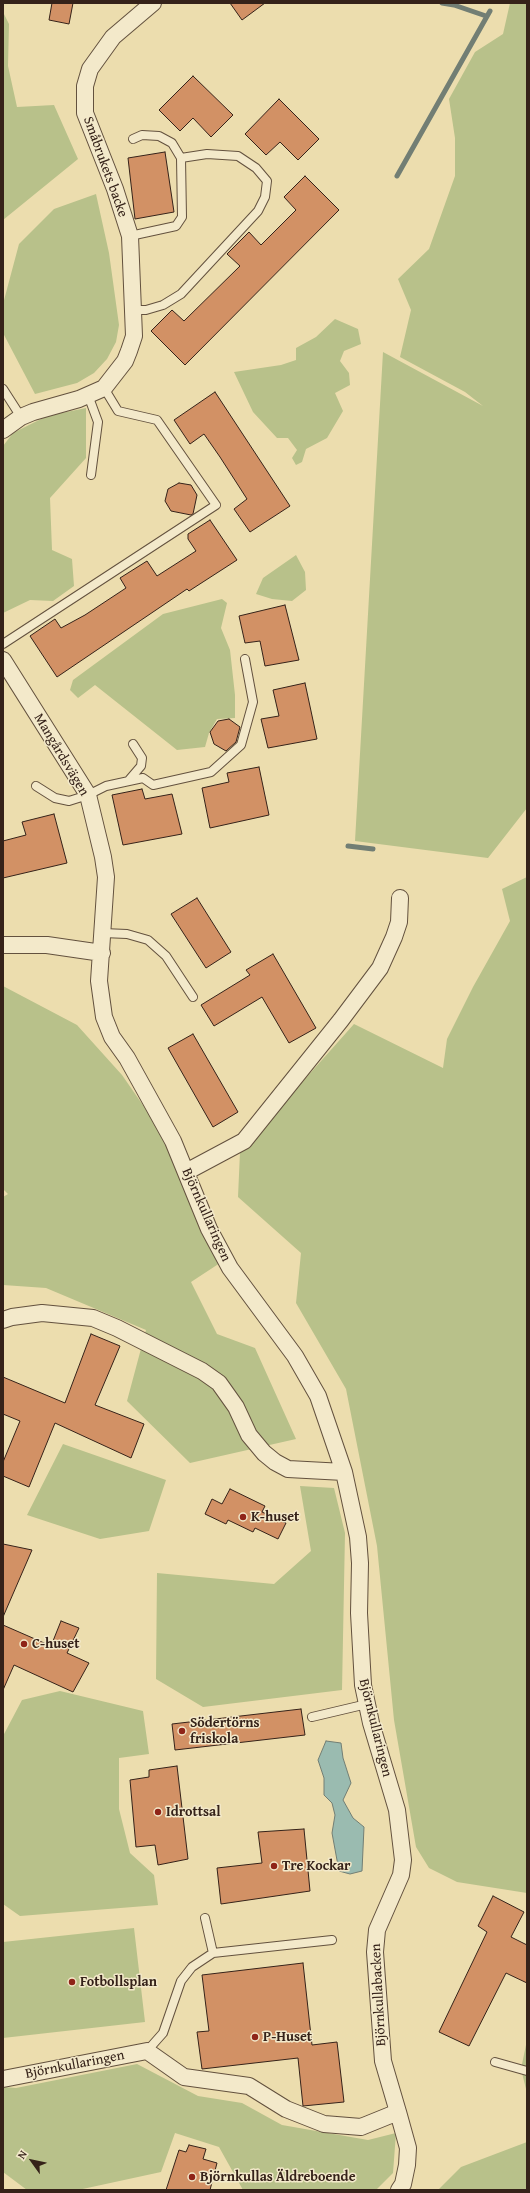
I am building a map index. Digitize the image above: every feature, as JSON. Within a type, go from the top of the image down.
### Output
[{"type":"street","name":"Småbrukets backe","points":[[130,236],[115,189],[85,113],[85,86],[90,69],[113,37],[153,3]]},
{"type":"street","points":[[3,430],[21,417],[88,395],[104,388],[126,360],[134,336],[130,236]]},
{"type":"street","name":"Mangårdsvägen","points":[[3,660],[88,795],[103,857],[106,877],[102,954]]},
{"type":"street","points":[[186,1172],[244,1141],[341,1020],[380,968],[396,930],[400,898]]},
{"type":"street","points":[[3,946],[47,945],[102,954]]},
{"type":"street","name":"Björnkullaringen","points":[[102,954],[99,981],[104,1017],[112,1037],[127,1058],[173,1141],[210,1229],[230,1268],[295,1356],[318,1396],[344,1472],[358,1537],[360,1563],[360,1663],[367,1704],[397,1810],[403,1860],[401,1875],[377,1930]]},
{"type":"street","points":[[3,1320],[12,1317],[42,1313],[93,1318],[117,1328],[202,1371],[219,1382],[236,1407],[249,1435],[264,1453],[275,1462],[288,1469],[344,1472]]},
{"type":"street","name":"Björnkullabacken","points":[[377,1930],[375,1968],[383,2061],[398,2112]]},
{"type":"street","points":[[147,2051],[184,2077],[249,2086],[286,2109],[324,2124],[361,2126],[398,2112],[408,2148],[407,2165],[403,2184],[399,2190]]},
{"type":"street","name":"Björnkullaringen","points":[[3,2079],[147,2051]]},
{"type":"lane","points":[[130,236],[176,226],[182,217],[181,158],[172,143],[159,136],[142,135],[133,139]]},
{"type":"lane","points":[[134,310],[146,310],[164,305],[181,294],[258,211],[265,197],[267,181],[256,168],[238,156],[207,154],[181,158]]},
{"type":"lane","points":[[3,644],[216,505],[157,420],[118,411],[104,388]]},
{"type":"lane","points":[[3,389],[21,417]]},
{"type":"lane","points":[[88,395],[98,422],[91,475]]},
{"type":"lane","points":[[36,786],[55,798],[69,800],[88,795],[106,786],[143,778],[153,785],[200,776],[211,772],[241,745],[253,702],[245,659]]},
{"type":"lane","points":[[129,781],[141,766],[142,758],[133,744]]},
{"type":"lane","points":[[103,933],[127,934],[148,940],[166,956],[193,997]]},
{"type":"lane","points":[[312,1717],[367,1704]]},
{"type":"lane","points":[[206,1918],[213,1953]]},
{"type":"lane","points":[[147,2051],[163,2033],[181,1981],[192,1967],[213,1953],[332,1940]]},
{"type":"lane","points":[[495,2062],[527,2071]]},
{"type":"green space","points":[[510,3],[527,3],[527,808],[488,858],[355,841],[383,352],[483,406],[465,392],[400,357],[411,310],[398,279],[429,249],[455,176],[455,138],[449,99],[475,52],[503,34]]},
{"type":"green space","points":[[3,12],[9,24],[8,66],[17,107],[54,105],[78,159],[3,220]]},
{"type":"green space","points":[[96,194],[109,253],[119,325],[116,342],[107,359],[94,373],[77,383],[35,394],[3,333],[3,304],[19,244],[54,209]]},
{"type":"green space","points":[[335,319],[358,329],[361,344],[344,351],[340,361],[349,373],[350,385],[335,393],[343,411],[327,438],[306,449],[302,462],[296,465],[292,458],[297,450],[288,438],[277,438],[253,412],[234,372],[281,365],[296,360],[296,348],[316,337]]},
{"type":"green space","points":[[86,408],[86,458],[50,498],[52,550],[72,559],[74,586],[53,601],[30,600],[3,613],[3,446],[13,433],[47,416]]},
{"type":"green space","points":[[296,555],[305,572],[306,590],[292,601],[272,599],[256,594],[263,578]]},
{"type":"green space","points":[[222,599],[227,603],[221,628],[230,650],[235,695],[235,718],[217,719],[209,733],[205,747],[177,750],[95,685],[78,698],[70,690],[73,680],[163,614]]},
{"type":"green space","points":[[527,877],[527,1893],[457,1882],[429,1868],[416,1847],[394,1720],[377,1546],[346,1389],[296,1303],[301,1253],[238,1197],[240,1152],[354,1024],[443,1068],[447,1039],[473,987],[510,921],[502,889]]},
{"type":"green space","points":[[3,986],[77,1025],[122,1075],[163,1134],[220,1263],[191,1282],[217,1334],[255,1348],[296,1439],[190,1463],[127,1401],[146,1330],[46,1288],[3,1285],[3,1197],[8,1194],[3,1189]]},
{"type":"green space","points":[[63,1444],[166,1480],[149,1531],[100,1539],[27,1515]]},
{"type":"green space","points":[[300,1486],[334,1488],[345,1533],[342,1690],[203,1707],[156,1679],[157,1573],[274,1584],[311,1551]]},
{"type":"green space","points":[[60,1691],[143,1711],[149,1754],[119,1758],[119,1809],[130,1853],[154,1875],[158,1905],[20,1916],[3,1904],[3,1736],[22,1700]]},
{"type":"green space","name":"Fotbollsplan","points":[[134,1928],[145,2022],[3,2038],[3,1942]]},
{"type":"green space","points":[[527,2040],[527,2093],[521,2069]]},
{"type":"green space","points":[[137,2064],[198,2096],[242,2103],[282,2125],[368,2140],[396,2133],[393,2173],[376,2190],[243,2190],[219,2147],[175,2133],[161,2172],[78,2190],[27,2190],[3,2172],[3,2087],[16,2088]]},
{"type":"green space","points":[[527,2142],[527,2190],[438,2190],[461,2167]]},
{"type":"water","points":[[326,1741],[341,1743],[343,1758],[351,1783],[343,1800],[353,1818],[364,1827],[362,1871],[350,1874],[339,1871],[332,1833],[335,1815],[332,1803],[324,1795],[324,1778],[318,1760]]},
{"type":"building","points":[[52,3],[73,3],[69,24],[49,20]]},
{"type":"building","points":[[230,3],[265,3],[242,20]]},
{"type":"building","points":[[193,76],[233,115],[211,137],[193,118],[180,131],[159,110]]},
{"type":"building","points":[[279,99],[319,139],[298,160],[280,142],[266,155],[245,134]]},
{"type":"building","points":[[165,152],[174,212],[135,219],[128,158]]},
{"type":"building","points":[[305,176],[339,210],[185,365],[151,331],[172,310],[184,321],[240,266],[227,254],[249,232],[261,245],[296,210],[284,197]]},
{"type":"building","points":[[215,392],[290,506],[250,532],[234,509],[247,499],[220,457],[204,434],[190,444],[174,420]]},
{"type":"building","points":[[179,483],[191,485],[197,495],[193,514],[191,515],[171,511],[165,501],[168,489]]},
{"type":"building","points":[[210,520],[237,560],[189,591],[187,589],[57,677],[30,636],[55,619],[61,628],[85,615],[126,588],[120,578],[147,561],[157,576],[196,551],[188,539],[188,534]]},
{"type":"building","points":[[285,605],[299,660],[265,666],[260,641],[245,643],[239,616]]},
{"type":"building","points":[[305,683],[317,739],[268,748],[261,719],[279,716],[273,690]]},
{"type":"building","points":[[229,719],[240,727],[236,742],[226,751],[214,744],[210,732],[218,721]]},
{"type":"building","points":[[259,767],[269,815],[210,828],[202,788],[229,782],[227,773]]},
{"type":"building","points":[[142,789],[145,799],[172,794],[182,834],[123,845],[112,795]]},
{"type":"building","points":[[54,814],[67,863],[3,878],[3,841],[26,835],[22,822]]},
{"type":"building","points":[[197,898],[231,952],[206,968],[171,914]]},
{"type":"building","points":[[273,954],[316,1028],[289,1043],[262,997],[214,1026],[201,1005],[250,975],[246,970]]},
{"type":"building","points":[[193,1034],[238,1112],[213,1127],[168,1048]]},
{"type":"building","points":[[91,1334],[120,1346],[95,1405],[144,1424],[131,1458],[55,1423],[29,1487],[3,1476],[3,1462],[20,1421],[3,1414],[3,1377],[65,1403]]},
{"type":"building","name":"K-huset","points":[[230,1489],[265,1506],[262,1512],[286,1523],[278,1539],[255,1528],[253,1532],[228,1520],[226,1524],[205,1514],[212,1499],[222,1504]]},
{"type":"building","name":"C-huset","points":[[3,1544],[32,1550],[3,1617]]},
{"type":"building","name":"C-huset","points":[[61,1621],[79,1628],[67,1653],[89,1663],[73,1692],[14,1665],[3,1690],[3,1625],[51,1646]]},
{"type":"building","points":[[301,1709],[305,1735],[175,1750],[172,1724]]},
{"type":"building","name":"Idrottsal","points":[[177,1766],[188,1859],[158,1865],[155,1845],[136,1847],[130,1780],[149,1777],[149,1770]]},
{"type":"building","name":"Tre Kockar","points":[[304,1829],[310,1891],[221,1904],[217,1868],[262,1863],[258,1832]]},
{"type":"building","points":[[493,1896],[524,1912],[511,1937],[527,1945],[527,1983],[506,1973],[469,2046],[439,2032],[487,1932],[478,1926]]},
{"type":"building","name":"P-Huset","points":[[303,1963],[312,2045],[337,2042],[344,2102],[303,2106],[298,2058],[202,2069],[197,2032],[209,2031],[202,1975]]},
{"type":"building","name":"Björnkullas Äldreboende","points":[[189,2145],[206,2149],[203,2159],[217,2163],[210,2190],[166,2190],[179,2150],[186,2152]]},
{"type":"waterway","points":[[442,3],[454,5],[486,16]]},
{"type":"waterway","points":[[397,176],[490,11]]},
{"type":"waterway","points":[[348,846],[373,849]]},
{"type":"place","name":"K-huset","points":[[243,1517]]},
{"type":"place","name":"C-huset","points":[[24,1644]]},
{"type":"place","name":"Södertörns friskola","points":[[182,1731]]},
{"type":"place","name":"Idrottsal","points":[[158,1812]]},
{"type":"place","name":"Tre Kockar","points":[[274,1866]]},
{"type":"place","name":"Fotbollsplan","points":[[72,1982]]},
{"type":"place","name":"P-Huset","points":[[255,2037]]},
{"type":"place","name":"Björnkullas Äldreboende","points":[[192,2177]]}]
